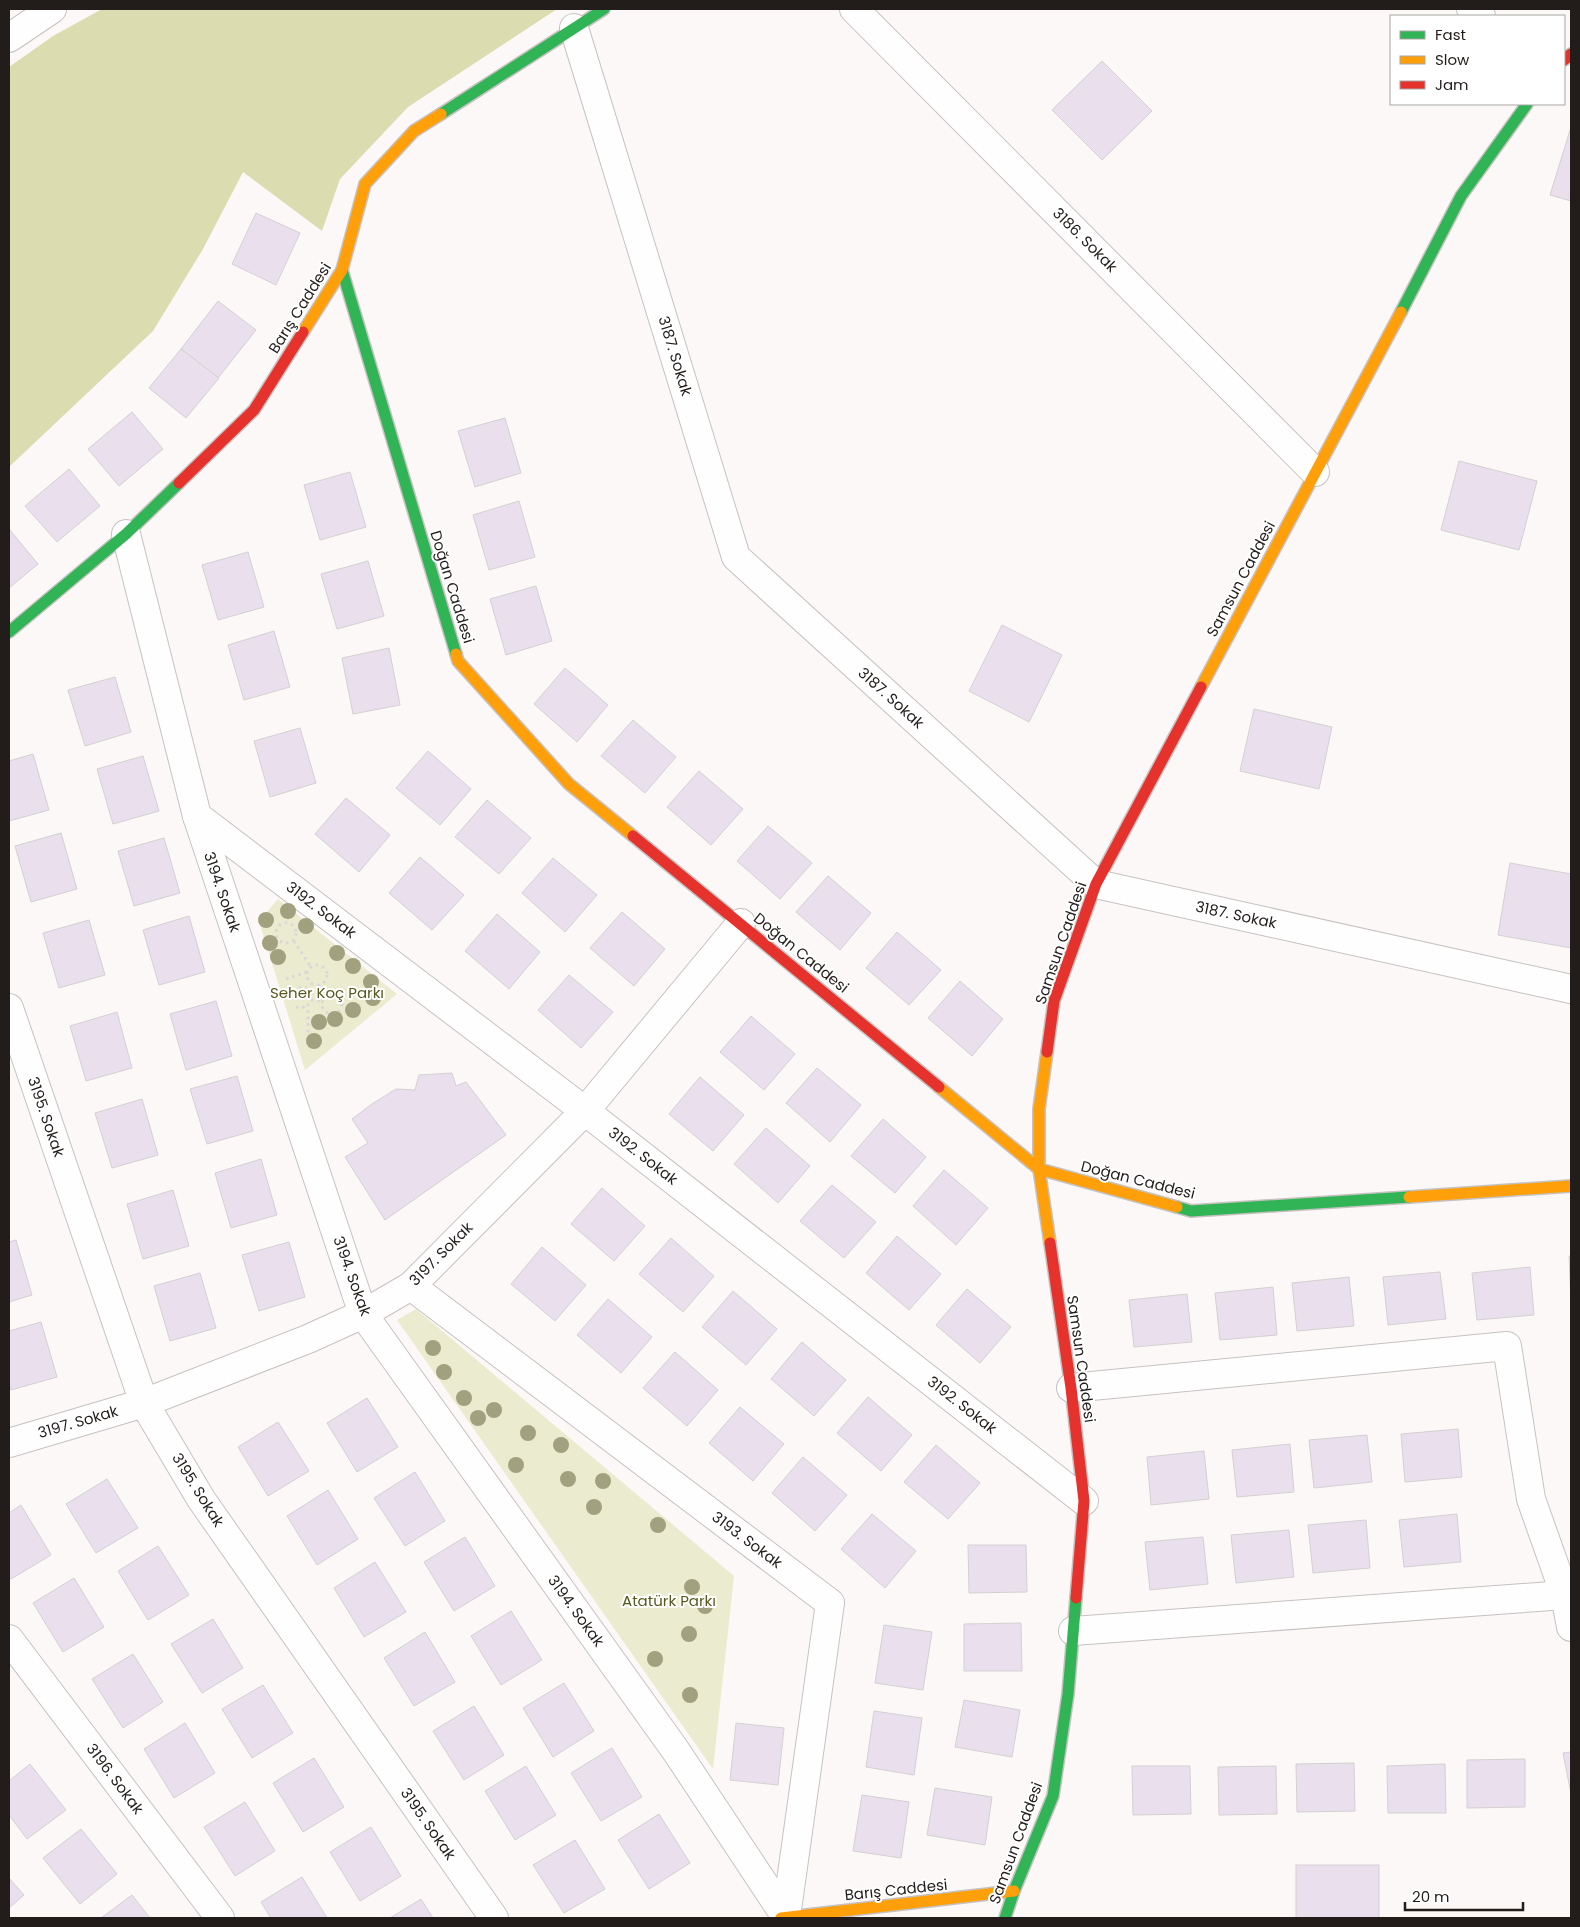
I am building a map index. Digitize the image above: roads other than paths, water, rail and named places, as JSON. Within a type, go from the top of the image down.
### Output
[{"type":"street","points":[[9,38],[52,9]]},
{"type":"street","name":"Barış Caddesi","points":[[9,632],[126,534],[254,410],[342,270],[365,184],[414,131],[604,9]]},
{"type":"street","name":"3186. Sokak","points":[[854,9],[1315,472]]},
{"type":"street","name":"3187. Sokak","points":[[574,28],[736,558],[1096,884],[1571,989]]},
{"type":"street","name":"Samsun Caddesi","points":[[1005,1918],[1014,1891],[1053,1796],[1068,1694],[1084,1501],[1071,1388],[1039,1169],[1039,1109],[1054,1000],[1096,884],[1381,351],[1461,196],[1526,105]]},
{"type":"street","name":"Doğan Caddesi","points":[[342,270],[458,661],[569,784],[1039,1169],[1190,1211],[1571,1186]]},
{"type":"street","name":"3194. Sokak","points":[[126,534],[197,816],[363,1314],[676,1751],[784,1918]]},
{"type":"street","name":"3192. Sokak","points":[[197,816],[585,1111],[1084,1501]]},
{"type":"street","name":"3197. Sokak","points":[[9,1443],[144,1403],[308,1339],[363,1314],[411,1286],[585,1111],[741,923]]},
{"type":"street","name":"3195. Sokak","points":[[9,1008],[144,1403],[201,1499],[494,1918]]},
{"type":"street","name":"3193. Sokak","points":[[411,1286],[830,1603],[784,1918]]},
{"type":"street","points":[[1071,1388],[1507,1346],[1531,1499],[1565,1595],[1571,1627]]},
{"type":"street","points":[[1073,1631],[1565,1595]]},
{"type":"street","name":"3196. Sokak","points":[[9,1639],[220,1918]]},
{"type":"street","name":"Barış Caddesi","points":[[784,1918],[1014,1891]]},
{"type":"park label","name":"Seher Koç Parkı","points":[[327,993]]},
{"type":"park label","name":"Atatürk Parkı","points":[[669,1601]]}]
